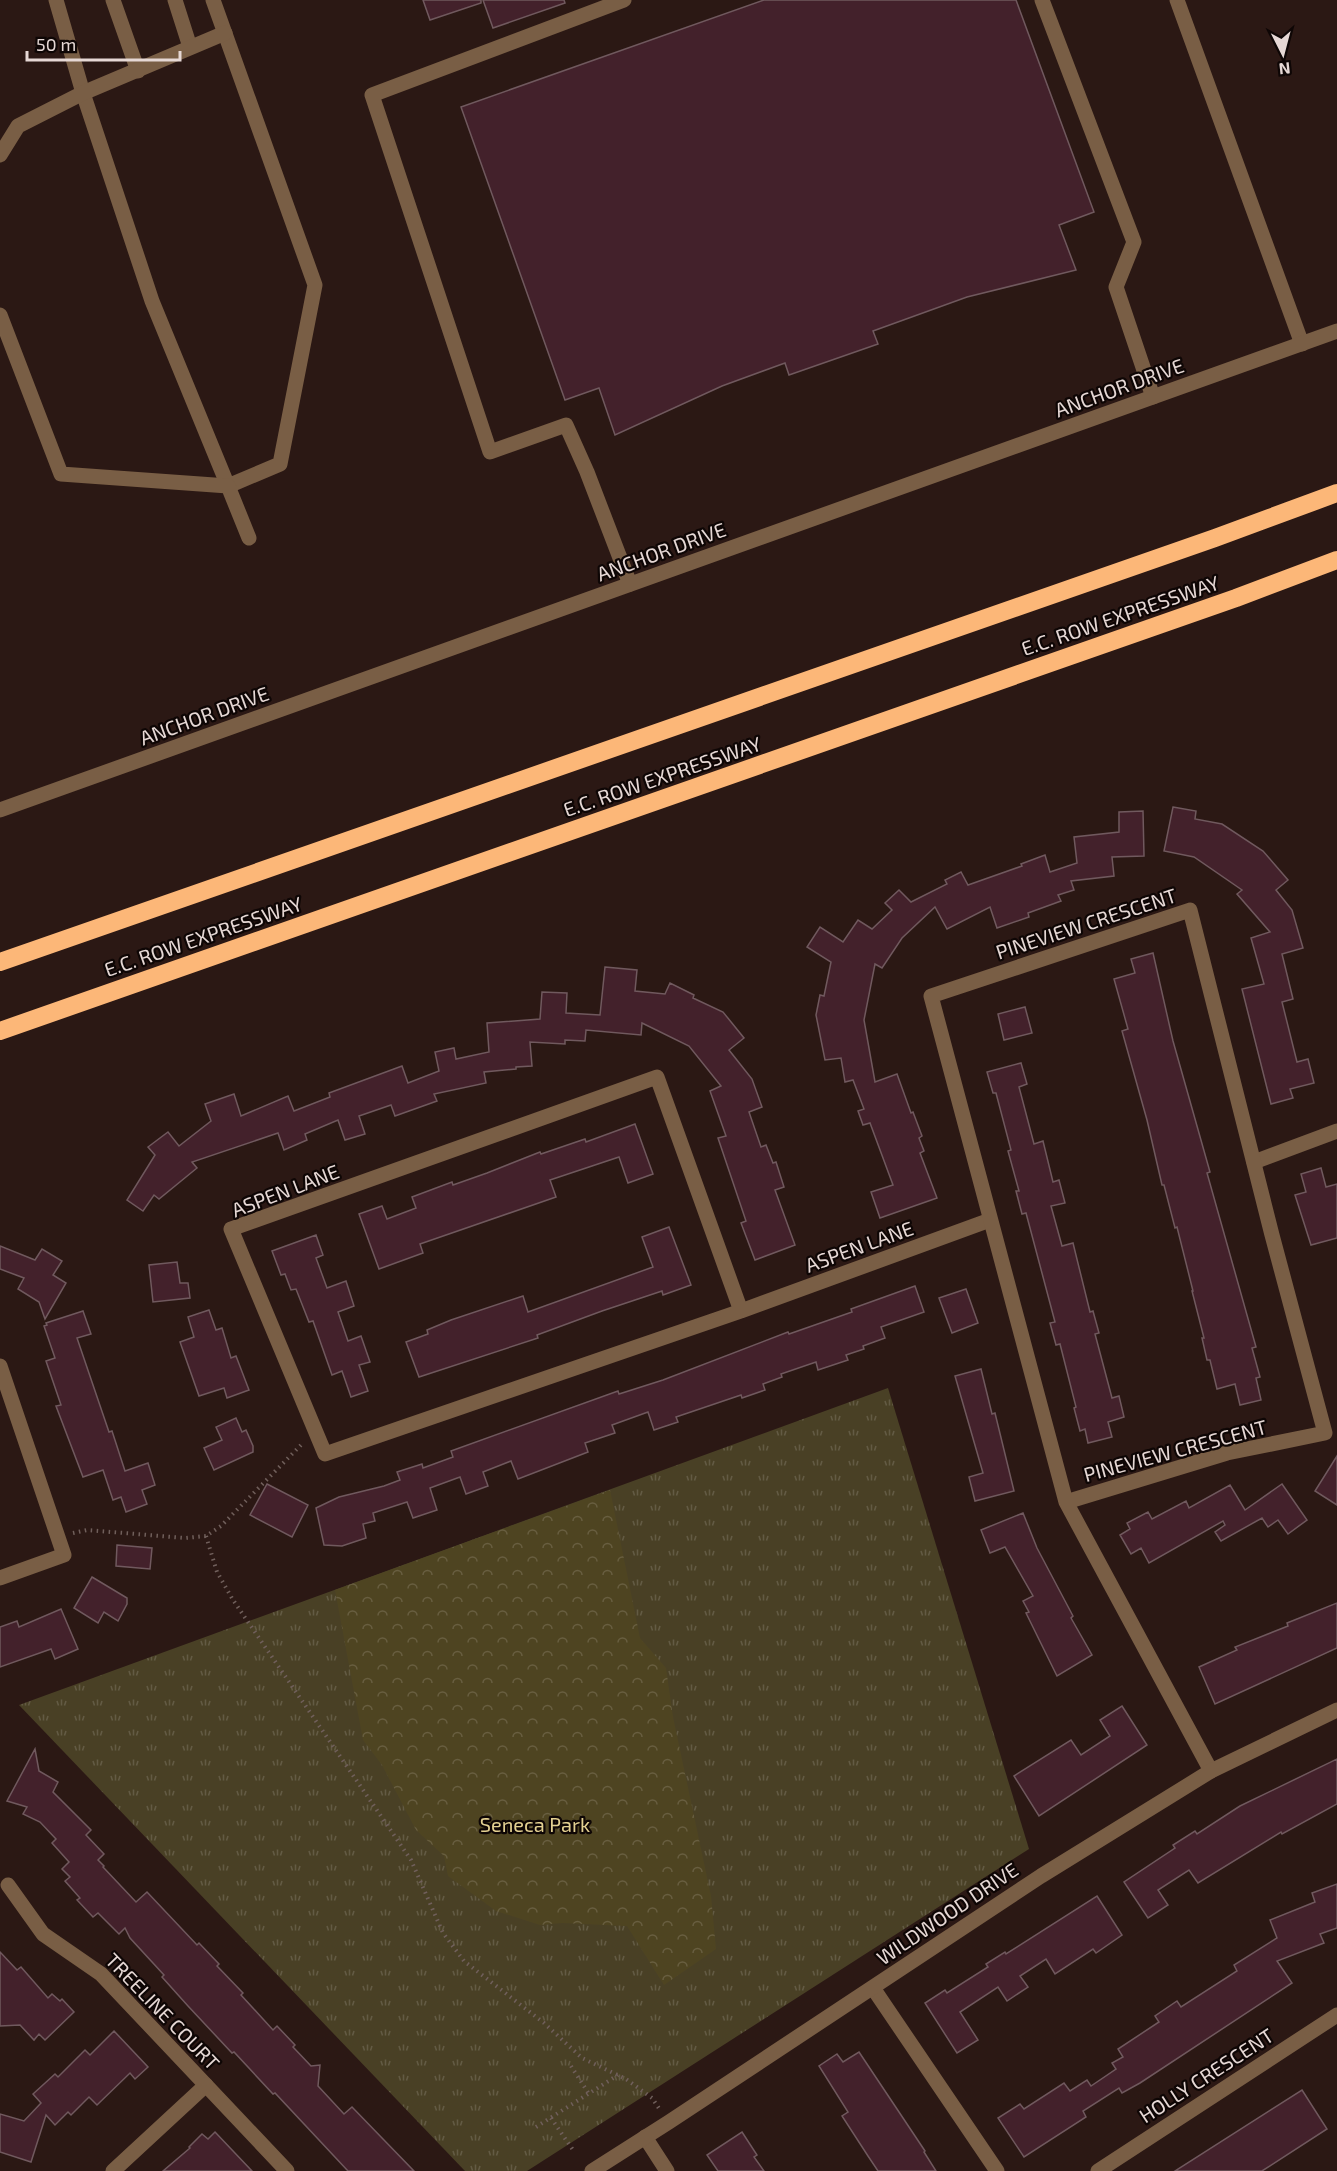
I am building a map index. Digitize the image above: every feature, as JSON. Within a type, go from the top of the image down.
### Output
[{"type":"highway","name":"E.C. ROW EXPRESSWAY","points":[[0,962],[1215,538],[1337,493]]},
{"type":"highway","name":"E.C. ROW EXPRESSWAY","points":[[0,1031],[1214,606],[1337,560]]},
{"type":"street","points":[[56,0],[83,93],[152,301],[249,538]]},
{"type":"street","points":[[113,0],[138,71]]},
{"type":"street","points":[[175,0],[190,47]]},
{"type":"street","points":[[0,315],[61,474],[228,486],[280,464],[315,285],[213,0]]},
{"type":"street","points":[[624,0],[372,95],[490,452],[566,425],[587,472],[630,584]]},
{"type":"street","points":[[1042,0],[1134,242],[1116,287],[1153,397]]},
{"type":"street","points":[[1177,0],[1302,344]]},
{"type":"street","points":[[0,155],[18,126],[83,93],[225,33]]},
{"type":"street","name":"ANCHOR DRIVE","points":[[0,810],[1337,331]]},
{"type":"street","name":"PINEVIEW CRESCENT","points":[[1066,1502],[1227,1452],[1325,1433],[1190,910],[931,996],[1066,1502],[1211,1771]]},
{"type":"street","name":"ASPEN LANE","points":[[741,1311],[657,1077],[231,1229],[325,1454],[741,1311],[990,1220]]},
{"type":"street","points":[[1254,1162],[1337,1131]]},
{"type":"street","points":[[0,1366],[64,1555],[0,1578]]},
{"type":"street","name":"WILDWOOD DRIVE","points":[[592,2171],[873,1988],[1041,1875],[1211,1771],[1337,1710]]},
{"type":"street","name":"TREELINE COURT","points":[[8,1885],[43,1934],[101,1974],[287,2171]]},
{"type":"street","points":[[873,1988],[997,2171]]},
{"type":"street","name":"HOLLY CRESCENT","points":[[1098,2171],[1337,2015]]},
{"type":"street","points":[[113,2171],[206,2085]]},
{"type":"street","points":[[645,2137],[667,2171]]},
{"type":"path","points":[[87,1530],[185,1538],[206,1536],[221,1526],[292,1452]]},
{"type":"path","points":[[206,1536],[217,1572],[233,1599],[411,1860],[443,1933],[464,1961],[544,2024],[582,2058],[618,2075],[652,2098],[660,2110]]},
{"type":"path","points":[[571,2066],[589,2094]]},
{"type":"path","points":[[536,2127],[618,2075]]},
{"type":"path","points":[[551,2118],[573,2150]]},
{"type":"green space","name":"Seneca Park","points":[[888,1388],[1029,1849],[527,2171],[465,2171],[19,1705]]},
{"type":"green space","points":[[610,1490],[640,1638],[666,1668],[673,1717],[711,1896],[716,1949],[664,1985],[627,1926],[562,1923],[540,1925],[496,1911],[448,1876],[444,1856],[416,1830],[382,1765],[363,1740],[335,1590]]},
{"type":"building","points":[[423,0],[481,0],[481,3],[430,20]]},
{"type":"building","points":[[483,0],[564,0],[565,3],[493,28]]},
{"type":"building","points":[[764,0],[1016,0],[1094,212],[1059,225],[1076,270],[967,297],[873,331],[878,344],[789,375],[785,363],[722,386],[615,435],[599,388],[565,400],[461,107]]},
{"type":"building","points":[[1173,807],[1196,811],[1195,819],[1222,824],[1263,851],[1288,880],[1276,890],[1292,910],[1303,948],[1282,954],[1293,999],[1282,1002],[1297,1062],[1308,1059],[1314,1083],[1290,1089],[1293,1098],[1271,1104],[1242,989],[1264,984],[1251,938],[1270,932],[1237,894],[1242,890],[1194,857],[1164,851]]},
{"type":"building","points":[[1143,811],[1144,856],[1112,857],[1114,876],[1071,881],[1074,890],[1058,895],[1061,901],[1028,913],[1029,917],[997,928],[990,907],[947,929],[935,907],[902,938],[882,968],[875,964],[864,1020],[875,1082],[897,1074],[922,1136],[919,1138],[924,1151],[920,1153],[937,1198],[880,1218],[871,1192],[893,1185],[870,1123],[863,1125],[858,1111],[864,1109],[853,1080],[845,1082],[841,1058],[825,1060],[816,1015],[820,995],[824,996],[831,962],[807,947],[820,927],[843,942],[858,920],[872,929],[892,910],[885,903],[899,890],[911,902],[947,884],[945,880],[961,872],[968,885],[1022,866],[1021,864],[1045,855],[1050,872],[1077,863],[1074,837],[1119,832],[1119,812]]},
{"type":"building","points":[[1153,953],[1173,1041],[1210,1172],[1207,1173],[1256,1347],[1252,1348],[1260,1377],[1256,1378],[1261,1400],[1240,1405],[1235,1384],[1217,1389],[1210,1360],[1207,1360],[1202,1338],[1204,1338],[1177,1227],[1175,1228],[1164,1185],[1162,1185],[1147,1120],[1122,1031],[1128,1029],[1114,979],[1135,973],[1131,959]]},
{"type":"building","points":[[605,967],[637,970],[635,991],[665,994],[670,983],[694,995],[693,998],[723,1012],[744,1038],[729,1050],[752,1079],[762,1107],[749,1112],[761,1147],[766,1145],[773,1163],[776,1162],[784,1187],[775,1190],[795,1245],[755,1260],[741,1223],[746,1221],[718,1138],[726,1136],[710,1091],[721,1086],[689,1046],[642,1023],[641,1035],[586,1030],[585,1041],[565,1040],[565,1044],[530,1042],[532,1066],[484,1072],[486,1083],[434,1094],[437,1101],[395,1116],[391,1105],[359,1116],[365,1134],[345,1140],[338,1120],[305,1134],[307,1140],[284,1150],[278,1133],[192,1162],[197,1168],[159,1199],[154,1195],[143,1211],[127,1200],[155,1155],[148,1147],[168,1132],[179,1146],[211,1121],[205,1104],[234,1094],[241,1116],[288,1096],[294,1111],[330,1097],[329,1093],[402,1066],[408,1083],[439,1071],[435,1052],[454,1048],[456,1059],[489,1052],[487,1023],[540,1019],[542,992],[567,993],[566,1013],[600,1015]]},
{"type":"building","points":[[1025,1007],[1032,1033],[1004,1040],[998,1014]]},
{"type":"building","points":[[1021,1063],[1027,1084],[1019,1087],[1034,1144],[1043,1141],[1053,1182],[1059,1180],[1065,1203],[1051,1206],[1062,1246],[1073,1243],[1090,1312],[1093,1311],[1099,1333],[1095,1334],[1112,1398],[1119,1396],[1124,1417],[1108,1422],[1112,1437],[1088,1443],[1085,1429],[1080,1431],[1060,1344],[1056,1345],[1050,1323],[1055,1322],[1026,1213],[1022,1214],[1016,1191],[1019,1191],[1008,1151],[1011,1150],[996,1093],[993,1093],[987,1072]]},
{"type":"building","points":[[635,1124],[653,1174],[628,1183],[619,1157],[550,1180],[556,1197],[420,1244],[423,1253],[379,1269],[359,1214],[382,1206],[387,1219],[416,1208],[412,1197],[452,1182],[453,1185],[540,1152],[541,1154],[585,1139],[586,1142]]},
{"type":"building","points":[[1321,1168],[1326,1187],[1337,1184],[1337,1238],[1311,1245],[1295,1195],[1306,1192],[1301,1174]]},
{"type":"building","points":[[669,1227],[691,1285],[663,1295],[662,1291],[602,1311],[537,1335],[538,1338],[419,1377],[406,1342],[428,1334],[427,1330],[451,1320],[523,1296],[528,1312],[653,1267],[642,1237]]},
{"type":"building","points":[[316,1235],[323,1255],[316,1258],[327,1288],[346,1281],[354,1306],[338,1312],[348,1341],[361,1336],[370,1362],[359,1365],[368,1391],[351,1397],[342,1371],[332,1375],[313,1321],[309,1322],[296,1289],[291,1290],[285,1274],[281,1275],[272,1251]]},
{"type":"building","points":[[0,1246],[35,1260],[42,1249],[62,1261],[53,1275],[66,1283],[45,1319],[39,1302],[18,1289],[24,1278],[0,1269]]},
{"type":"building","points":[[177,1262],[180,1283],[188,1283],[190,1298],[153,1302],[149,1265]]},
{"type":"building","points":[[915,1286],[924,1312],[881,1327],[885,1338],[846,1355],[848,1360],[818,1370],[816,1362],[781,1374],[782,1377],[763,1384],[765,1390],[742,1398],[741,1395],[676,1417],[678,1422],[654,1430],[648,1412],[612,1425],[615,1433],[585,1443],[588,1452],[518,1479],[511,1461],[483,1472],[488,1486],[466,1494],[460,1477],[430,1488],[437,1510],[413,1518],[407,1502],[373,1513],[375,1521],[363,1524],[366,1538],[342,1546],[324,1545],[316,1508],[339,1497],[384,1486],[400,1480],[397,1472],[422,1464],[423,1468],[453,1457],[451,1451],[618,1391],[619,1394],[663,1380],[788,1332],[789,1334],[852,1312],[851,1309]]},
{"type":"building","points":[[966,1289],[978,1323],[952,1333],[939,1298]]},
{"type":"building","points":[[209,1310],[216,1330],[222,1328],[231,1358],[236,1356],[249,1390],[227,1398],[224,1388],[199,1396],[180,1342],[194,1337],[188,1317]]},
{"type":"building","points":[[83,1311],[91,1334],[77,1338],[109,1432],[112,1431],[125,1471],[148,1463],[155,1485],[142,1490],[147,1504],[126,1512],[121,1497],[113,1500],[103,1470],[83,1477],[56,1406],[61,1405],[46,1361],[55,1358],[44,1326],[47,1325],[46,1323]]},
{"type":"building","points":[[981,1369],[992,1414],[995,1413],[1014,1491],[975,1501],[969,1477],[983,1473],[955,1376]]},
{"type":"building","points":[[236,1418],[242,1432],[246,1430],[253,1446],[253,1452],[214,1470],[204,1448],[222,1440],[216,1427]]},
{"type":"building","points":[[1337,1456],[1337,1505],[1315,1491]]},
{"type":"building","points":[[267,1484],[308,1505],[292,1537],[250,1515]]},
{"type":"building","points":[[1282,1484],[1307,1520],[1288,1534],[1278,1520],[1268,1527],[1262,1518],[1221,1541],[1215,1532],[1225,1525],[1223,1521],[1149,1563],[1141,1548],[1131,1554],[1120,1535],[1130,1529],[1127,1523],[1148,1512],[1152,1519],[1186,1501],[1189,1508],[1230,1485],[1245,1510]]},
{"type":"building","points":[[1023,1513],[1037,1548],[1073,1616],[1071,1618],[1092,1655],[1057,1676],[1026,1613],[1029,1612],[1023,1601],[1033,1596],[1005,1547],[990,1553],[981,1530]]},
{"type":"building","points":[[117,1545],[152,1548],[150,1569],[116,1566]]},
{"type":"building","points":[[92,1577],[127,1598],[127,1604],[118,1621],[104,1612],[98,1623],[74,1608]]},
{"type":"building","points":[[1337,1603],[1337,1648],[1215,1704],[1199,1667],[1237,1650],[1235,1647]]},
{"type":"building","points":[[61,1609],[78,1649],[55,1659],[51,1649],[0,1667],[0,1627],[17,1621],[19,1627]]},
{"type":"building","points":[[1122,1706],[1147,1745],[1039,1816],[1014,1776],[1071,1740],[1081,1755],[1110,1736],[1100,1720]]},
{"type":"building","points":[[35,1749],[39,1771],[58,1782],[53,1792],[91,1830],[86,1835],[104,1854],[98,1860],[103,1867],[136,1902],[147,1892],[197,1945],[199,1943],[219,1964],[217,1966],[273,2030],[277,2026],[311,2066],[320,2065],[318,2086],[344,2114],[352,2107],[414,2171],[348,2171],[275,2093],[273,2094],[234,2052],[232,2053],[188,2006],[162,1977],[164,1975],[130,1938],[125,1928],[119,1934],[98,1913],[93,1917],[77,1900],[80,1898],[65,1881],[70,1877],[62,1869],[69,1862],[52,1843],[56,1839],[40,1822],[23,1814],[27,1807],[7,1801]]},
{"type":"building","points":[[1337,1759],[1337,1804],[1282,1834],[1281,1832],[1198,1883],[1189,1870],[1158,1890],[1168,1905],[1148,1918],[1124,1882],[1175,1848],[1173,1845],[1195,1831],[1197,1834],[1240,1806]]},
{"type":"building","points":[[1337,1884],[1337,1928],[1320,1934],[1324,1943],[1277,1961],[1292,1983],[1140,2083],[1122,2093],[1119,2088],[1083,2111],[1086,2117],[1024,2157],[998,2118],[1020,2104],[1024,2109],[1064,2083],[1070,2091],[1087,2080],[1091,2086],[1116,2069],[1112,2063],[1123,2057],[1118,2049],[1159,2022],[1155,2016],[1177,2001],[1181,2007],[1237,1971],[1234,1965],[1277,1938],[1270,1920],[1315,1902],[1312,1893]]},
{"type":"building","points":[[1097,1896],[1122,1935],[1096,1953],[1093,1949],[1055,1974],[1046,1959],[1020,1976],[1028,1987],[1007,2001],[998,1987],[960,2012],[978,2040],[957,2053],[925,2003],[945,1990],[947,1993],[988,1967],[986,1964],[1005,1952],[1006,1954]]},
{"type":"building","points":[[0,1952],[17,1970],[21,1967],[48,1998],[52,1994],[60,2001],[62,1999],[74,2012],[45,2040],[39,2034],[34,2040],[20,2025],[0,2026]]},
{"type":"building","points":[[114,2031],[148,2067],[135,2079],[130,2073],[97,2105],[89,2097],[71,2115],[68,2112],[55,2125],[46,2115],[31,2162],[0,2152],[0,2114],[24,2121],[41,2103],[33,2094],[55,2074],[58,2077],[85,2050],[90,2055]]},
{"type":"building","points":[[859,2052],[936,2171],[878,2171],[842,2116],[848,2112],[819,2066],[837,2054],[843,2062]]},
{"type":"building","points":[[1302,2090],[1327,2129],[1262,2171],[1175,2171]]},
{"type":"building","points":[[215,2132],[252,2171],[163,2171],[190,2148],[202,2134],[208,2139]]},
{"type":"building","points":[[742,2132],[757,2155],[754,2157],[764,2171],[718,2171],[707,2155]]}]
